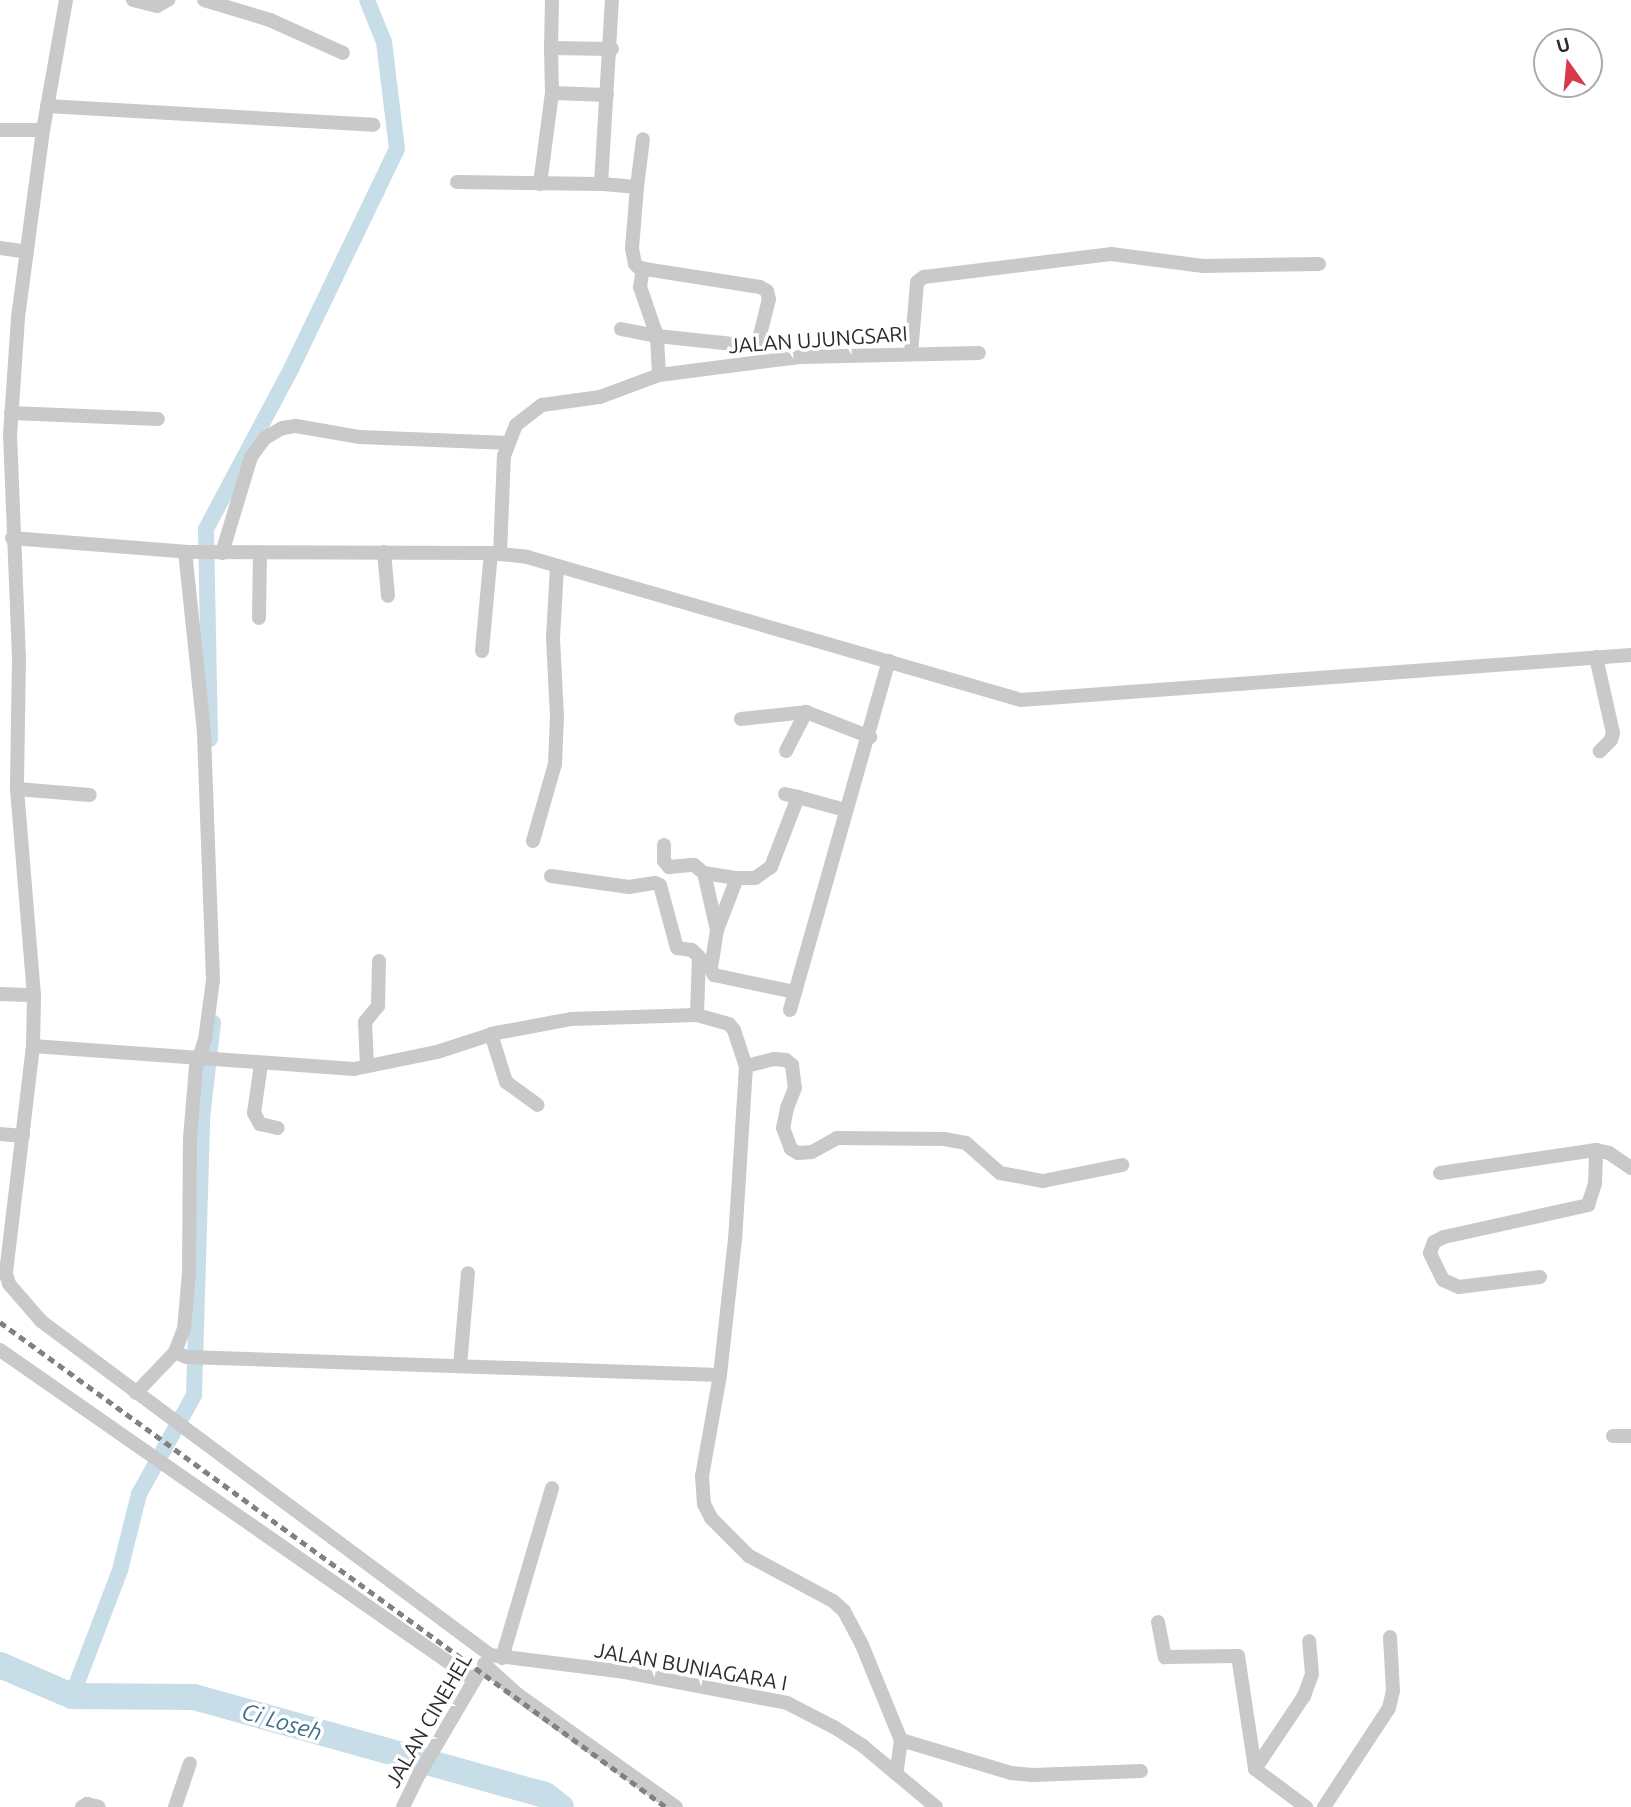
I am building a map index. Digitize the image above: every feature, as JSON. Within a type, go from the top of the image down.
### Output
[{"type":"street","points":[[66,0],[43,130],[27,252],[11,414],[12,538],[19,657],[17,789],[34,995],[33,1046],[6,1274],[9,1284],[41,1321],[492,1659],[517,1694],[676,1807]]},
{"type":"street","points":[[133,0],[157,6],[168,0]]},
{"type":"street","points":[[204,0],[270,20],[343,53]]},
{"type":"street","points":[[540,184],[552,93],[552,0]]},
{"type":"street","points":[[601,184],[612,0]]},
{"type":"street","points":[[551,48],[611,49]]},
{"type":"street","points":[[552,93],[607,95]]},
{"type":"street","points":[[47,106],[373,125]]},
{"type":"street","points":[[0,130],[43,130]]},
{"type":"street","points":[[621,329],[657,336],[751,346],[758,343],[769,299],[767,291],[761,287],[643,268],[632,258],[643,139]]},
{"type":"street","points":[[457,182],[637,187]]},
{"type":"street","points":[[0,248],[27,252]]},
{"type":"street","points":[[911,354],[917,282],[924,277],[1111,254],[1203,266],[1319,264]]},
{"type":"street","points":[[643,268],[640,286],[657,336],[659,375]]},
{"type":"street","name":"JALAN UJUNGSARI","points":[[508,443],[516,425],[542,405],[600,397],[659,375],[800,357],[979,353]]},
{"type":"street","points":[[11,414],[158,419]]},
{"type":"street","points":[[216,552],[251,457],[265,438],[282,428],[296,426],[360,437],[508,443],[504,456],[496,553],[482,651]]},
{"type":"street","points":[[12,538],[188,552],[496,553],[557,567],[1007,697],[1036,701],[1631,655]]},
{"type":"street","points":[[187,1356],[184,1329],[189,1273],[190,1138],[204,1058],[214,944],[204,732],[186,584],[188,552]]},
{"type":"street","points":[[259,618],[260,552]]},
{"type":"street","points":[[384,552],[387,596]]},
{"type":"street","points":[[533,841],[555,764],[557,717],[553,638],[557,567]]},
{"type":"street","points":[[1596,657],[1613,733],[1611,740],[1600,751]]},
{"type":"street","points":[[790,1010],[845,810],[870,737],[889,661]]},
{"type":"street","points":[[741,719],[806,712],[870,737]]},
{"type":"street","points":[[786,751],[806,712]]},
{"type":"street","points":[[17,789],[89,795]]},
{"type":"street","points":[[664,845],[664,861],[669,867],[694,864],[704,873],[755,878],[771,867],[792,796],[845,810]]},
{"type":"street","points":[[704,873],[718,930]]},
{"type":"street","points":[[551,876],[629,887],[655,883],[660,885],[677,947],[692,950],[699,957],[697,1015]]},
{"type":"street","points":[[737,878],[718,930],[711,969],[714,975],[795,992]]},
{"type":"street","points":[[367,1066],[365,1022],[378,1006],[379,961]]},
{"type":"street","points":[[0,994],[34,995]]},
{"type":"street","points":[[33,1046],[354,1069],[437,1052],[491,1034],[571,1018],[697,1015],[729,1024],[734,1030],[746,1066],[740,1184],[720,1376],[702,1476],[704,1504],[710,1518],[758,1562],[833,1601],[844,1611],[862,1645],[901,1740],[896,1774]]},
{"type":"street","points":[[491,1034],[506,1082],[538,1105]]},
{"type":"street","points":[[746,1066],[774,1059],[786,1060],[792,1065],[795,1088],[786,1108],[783,1128],[791,1149],[798,1153],[812,1152],[837,1138],[944,1139],[966,1143],[1000,1173],[1044,1181],[1122,1165]]},
{"type":"street","points":[[261,1064],[254,1113],[260,1124],[278,1128]]},
{"type":"street","points":[[0,1134],[23,1136]]},
{"type":"street","points":[[1440,1173],[1596,1150],[1609,1153],[1631,1168]]},
{"type":"street","points":[[1540,1277],[1459,1287],[1443,1280],[1431,1259],[1431,1248],[1444,1237],[1588,1206],[1595,1184],[1596,1150]]},
{"type":"street","points":[[460,1366],[468,1273]]},
{"type":"street","points":[[0,1350],[474,1680]]},
{"type":"street","points":[[136,1393],[187,1356],[720,1376]]},
{"type":"street","points":[[1612,1436],[1631,1436]]},
{"type":"street","name":"JALAN CINEHEL","points":[[403,1807],[416,1778],[474,1680],[492,1659],[552,1488]]},
{"type":"street","points":[[1158,1622],[1165,1657],[1236,1654],[1240,1658],[1255,1769],[1306,1807]]},
{"type":"street","points":[[1324,1807],[1389,1708],[1393,1691],[1391,1637]]},
{"type":"street","points":[[1255,1769],[1304,1696],[1312,1674],[1309,1641]]},
{"type":"street","name":"JALAN BUNIAGARA I","points":[[492,1659],[625,1672],[787,1703],[834,1727],[936,1807]]},
{"type":"street","points":[[901,1740],[1011,1773],[1033,1775],[1141,1771]]},
{"type":"street","points":[[175,1807],[190,1763]]},
{"type":"street","points":[[82,1807],[87,1804],[99,1807]]},
{"type":"waterway","points":[[210,739],[206,529],[292,367],[397,149],[384,42],[367,0]]},
{"type":"waterway","points":[[72,1696],[120,1570],[139,1494],[194,1395],[202,1118],[213,1023]]},
{"type":"waterway","name":"Ci Loseh","points":[[0,1665],[72,1696],[194,1697],[545,1795],[561,1807]]},
{"type":"railway","points":[[0,1322],[666,1807]]}]
